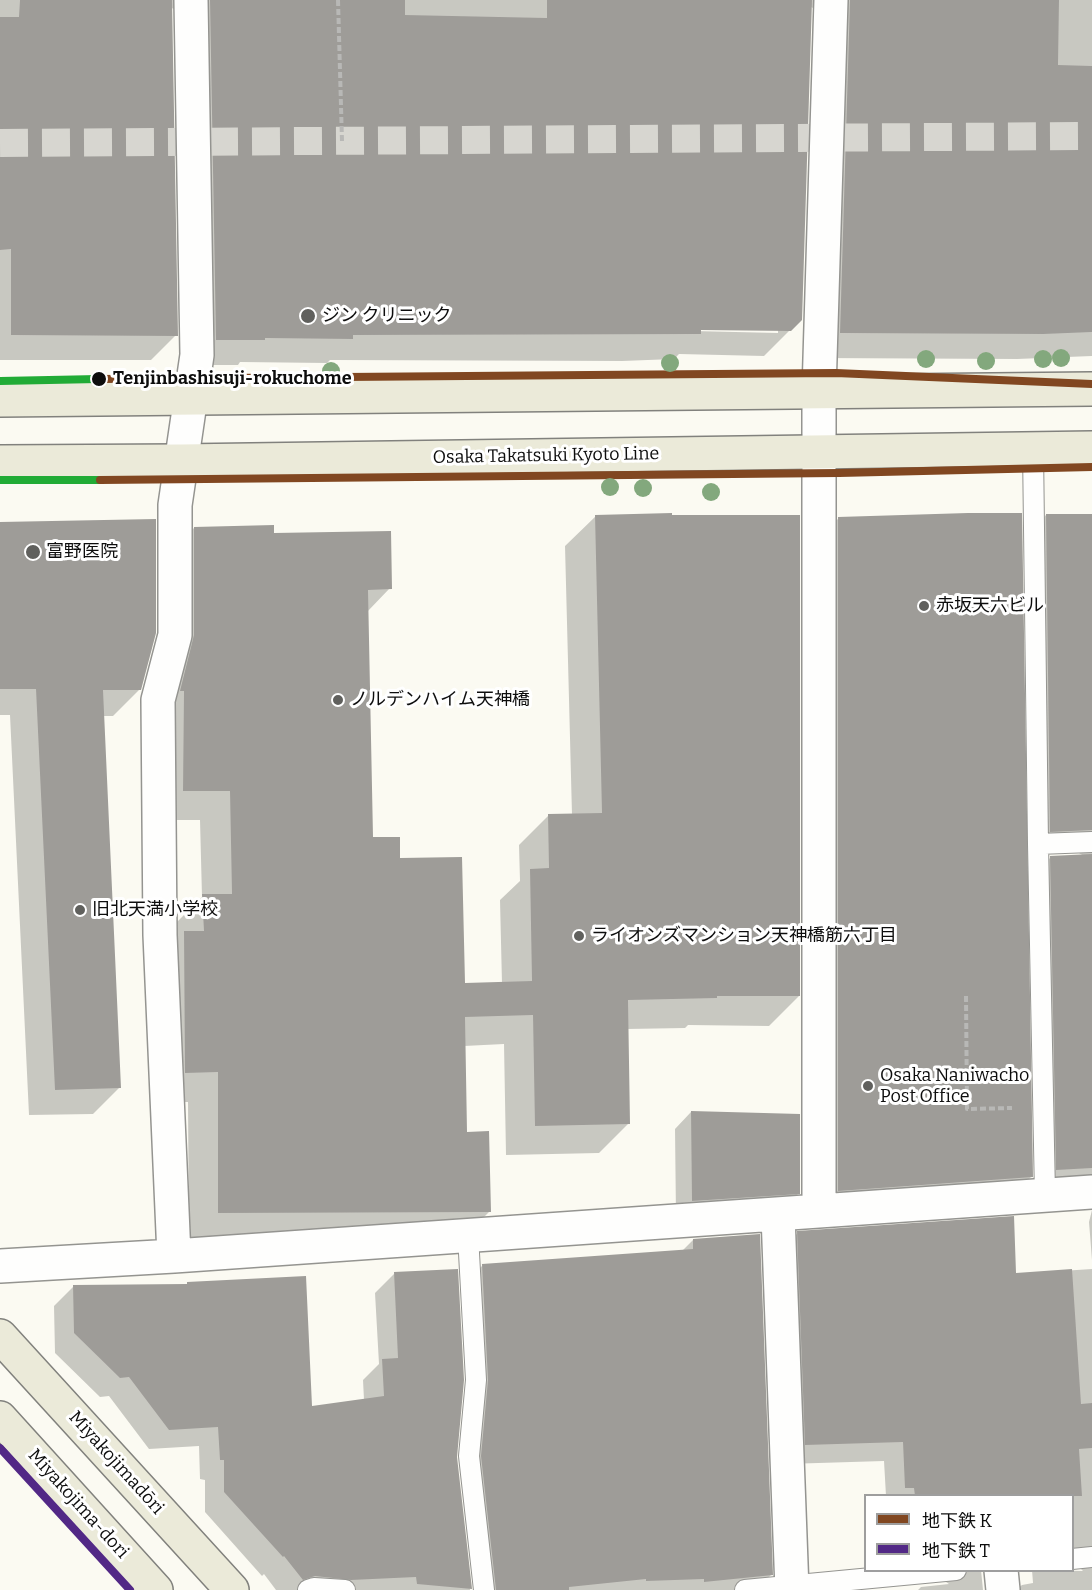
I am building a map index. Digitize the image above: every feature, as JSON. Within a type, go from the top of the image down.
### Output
[{"type":"main road","points":[[0,400],[1092,389]]},
{"type":"main road","name":"Osaka Takatsuki Kyoto Line","points":[[0,462],[1092,448]]},
{"type":"main road","name":"Miyakojimadōri","points":[[0,1336],[232,1590]]},
{"type":"main road","name":"Miyakojima-dori","points":[[0,1418],[156,1590]]},
{"type":"street","points":[[174,1256],[160,935],[158,699],[175,636],[175,505],[197,355],[191,0]]},
{"type":"street","points":[[819,1211],[819,391],[831,0]]},
{"type":"street","points":[[0,1266],[1092,1192]]},
{"type":"street","points":[[778,1215],[792,1588]]},
{"type":"street","points":[[1001,1572],[1003,1590]]},
{"type":"lane","points":[[1033,449],[1045,1195]]},
{"type":"lane","points":[[1038,843],[1092,842]]},
{"type":"lane","points":[[468,1235],[476,1380],[469,1456],[484,1590]]},
{"type":"lane","points":[[1074,1559],[1092,1557]]},
{"type":"lane","points":[[745,1590],[792,1588],[938,1572]]},
{"type":"lane","points":[[308,1590],[314,1588],[345,1590]]},
{"type":"path","points":[[338,0],[342,141]]},
{"type":"path","points":[[966,996],[967,1108],[1045,1108]]},
{"type":"building","points":[[20,0],[172,0],[178,336],[11,335],[11,249],[0,250],[0,17],[19,17]]},
{"type":"building","points":[[210,0],[405,0],[405,15],[547,18],[547,0],[812,0],[802,320],[791,331],[701,330],[701,334],[353,335],[353,339],[216,340]]},
{"type":"building","points":[[850,0],[1059,0],[1058,65],[1092,66],[1092,332],[1043,334],[840,333]]},
{"type":"building","points":[[672,513],[672,515],[800,515],[800,996],[717,996],[717,998],[628,1000],[630,1124],[535,1126],[533,1015],[465,1017],[467,1132],[489,1131],[491,1212],[218,1213],[218,1072],[185,1073],[184,931],[204,931],[202,894],[232,894],[230,791],[183,791],[184,691],[180,691],[194,635],[194,527],[274,525],[274,533],[391,531],[392,589],[368,590],[373,837],[400,837],[400,858],[462,857],[465,983],[532,981],[530,869],[549,868],[548,814],[602,813],[595,515]]},
{"type":"building","points":[[1022,513],[1033,1177],[838,1191],[838,517]]},
{"type":"building","points":[[1046,514],[1092,514],[1092,830],[1050,832]]},
{"type":"building","points":[[156,519],[156,633],[141,690],[103,690],[121,1088],[55,1090],[36,689],[0,689],[0,522]]},
{"type":"building","points":[[1092,854],[1092,1168],[1056,1170],[1050,856]]},
{"type":"building","points":[[691,1111],[800,1114],[800,1194],[692,1201]]},
{"type":"building","points":[[1014,1216],[1016,1273],[1072,1269],[1081,1404],[1092,1403],[1092,1448],[1079,1449],[1082,1496],[1074,1496],[1074,1494],[915,1494],[914,1488],[905,1488],[903,1442],[805,1445],[797,1231]]},
{"type":"building","points":[[760,1234],[773,1575],[704,1582],[704,1579],[646,1581],[646,1579],[569,1587],[569,1590],[496,1590],[481,1456],[488,1380],[482,1264],[693,1249],[693,1239]]},
{"type":"building","points":[[458,1269],[464,1380],[457,1457],[472,1589],[417,1584],[416,1577],[351,1580],[315,1576],[303,1580],[284,1556],[224,1492],[224,1460],[220,1460],[218,1427],[169,1430],[129,1377],[120,1378],[74,1333],[73,1285],[187,1284],[187,1282],[306,1276],[312,1406],[384,1396],[382,1359],[398,1358],[394,1272]]},
{"type":"tunnel","points":[[0,143],[1092,136]]},
{"type":"metro line","name":"K","points":[[98,379],[836,373],[1092,384]]},
{"type":"metro line","name":"K","points":[[100,480],[839,473],[1092,467]]},
{"type":"metro line","name":"T","points":[[0,1448],[130,1590]]},
{"type":"transit line","points":[[0,381],[98,379]]},
{"type":"transit line","points":[[0,480],[100,480]]},
{"type":"place","name":"ジン クリニック","points":[[308,316]]},
{"type":"place","name":"Tenjinbashisuji-rokuchome","points":[[99,379]]},
{"type":"place","name":"富野医院","points":[[33,552]]},
{"type":"place","name":"赤坂天六ビル","points":[[924,606]]},
{"type":"place","name":"ノルデンハイム天神橋","points":[[338,700]]},
{"type":"place","name":"旧北天満小学校","points":[[80,910]]},
{"type":"place","name":"ライオンズマンション天神橋筋六丁目","points":[[579,936]]},
{"type":"place","name":"Osaka Naniwacho Post Office","points":[[868,1086]]}]
